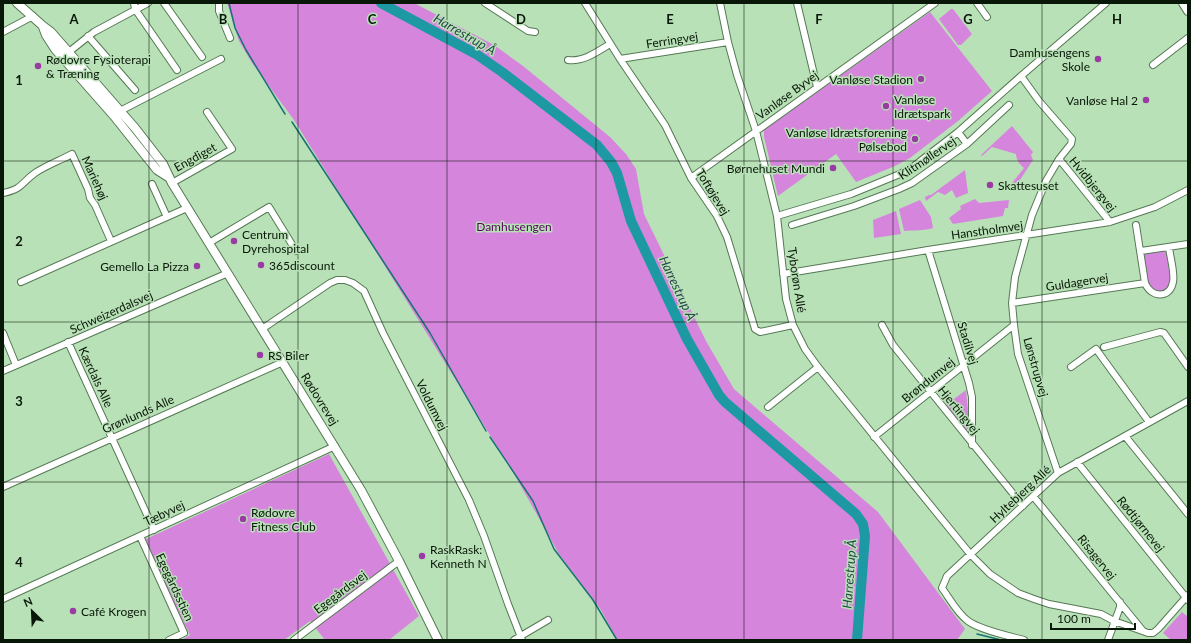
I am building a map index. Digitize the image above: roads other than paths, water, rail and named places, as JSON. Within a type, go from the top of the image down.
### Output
[{"type":"street","name":"Rødovrevej","points":[[17,3],[33,16],[42,26],[55,49],[66,55],[117,113],[157,170],[170,180],[361,490],[399,561],[438,640]]},
{"type":"street","name":"Rødovrevej","points":[[25,3],[33,16]]},
{"type":"street","points":[[66,55],[88,36],[134,6],[148,3]]},
{"type":"street","points":[[164,3],[202,57]]},
{"type":"street","points":[[219,3],[220,11],[230,38]]},
{"type":"street","points":[[485,3],[528,31],[535,32]]},
{"type":"street","name":"Toftøjevej","points":[[585,3],[610,44],[665,125],[691,178],[717,216],[727,237],[755,328],[760,332],[793,325]]},
{"type":"street","name":"Tyborøn Allé","points":[[720,3],[728,42],[737,75],[756,131],[777,216],[786,299],[793,325],[805,348],[818,367],[874,437],[971,555],[990,574],[1018,593],[1049,604],[1101,614],[1114,621],[1144,632]]},
{"type":"street","points":[[797,3],[817,87]]},
{"type":"street","name":"Vanløse Byvej","points":[[691,178],[935,3]]},
{"type":"street","points":[[977,3],[987,16]]},
{"type":"street","name":"Klitmøllervej","points":[[777,216],[850,194],[900,174],[914,166],[958,132],[1106,3]]},
{"type":"street","points":[[1183,3],[1188,11]]},
{"type":"street","points":[[134,6],[177,70]]},
{"type":"street","points":[[3,32],[33,16]]},
{"type":"street","points":[[88,36],[135,90]]},
{"type":"street","points":[[1153,65],[1188,38]]},
{"type":"street","name":"Ferringvej","points":[[620,59],[728,42]]},
{"type":"street","points":[[568,60],[575,61],[592,56],[610,44]]},
{"type":"street","points":[[117,113],[221,59]]},
{"type":"street","name":"Lønstrupvej","points":[[1021,76],[1039,101],[1072,138],[1071,144],[1059,159],[1039,196],[1032,215],[1016,277],[1012,303],[1018,354],[1058,473]]},
{"type":"street","name":"Klitmøllervej","points":[[792,225],[854,206],[912,183],[967,144],[1009,105]]},
{"type":"street","name":"Engdiget","points":[[170,180],[232,149],[207,112]]},
{"type":"street","name":"Klitmøllervej","points":[[958,132],[967,144]]},
{"type":"street","name":"Mariehøj","points":[[3,193],[22,187],[35,173],[72,154],[88,189],[90,198],[95,205],[111,241]]},
{"type":"street","name":"Hvidbjergvej","points":[[1059,159],[1110,222]]},
{"type":"street","points":[[152,184],[168,217]]},
{"type":"street","name":"Hanstholmvej","points":[[783,274],[1110,222],[1155,207],[1188,190]]},
{"type":"street","points":[[850,194],[854,206]]},
{"type":"street","points":[[209,243],[269,207],[296,251]]},
{"type":"street","points":[[20,282],[188,208]]},
{"type":"street","points":[[1136,224],[1145,283],[1148,289],[1155,294],[1162,295],[1168,291],[1174,281],[1169,247]]},
{"type":"street","points":[[1141,251],[1188,244]]},
{"type":"street","name":"Stadilvej","points":[[928,250],[964,365],[972,397],[972,445]]},
{"type":"street","name":"Schweizerdalsvej","points":[[3,371],[228,273]]},
{"type":"street","name":"Voldumvej","points":[[262,329],[330,283],[337,280],[345,280],[353,283],[364,291],[383,333],[469,500],[522,638]]},
{"type":"street","name":"Guldagervej","points":[[1012,303],[1145,283]]},
{"type":"street","name":"Hjertingvej","points":[[882,325],[893,345],[972,445],[1023,506]]},
{"type":"street","name":"Brøndumvej","points":[[874,437],[1014,325]]},
{"type":"street","points":[[1104,347],[1160,332],[1164,333],[1188,367]]},
{"type":"street","points":[[3,333],[16,365]]},
{"type":"street","name":"Kærdals Alle","points":[[68,342],[154,530]]},
{"type":"street","points":[[1071,367],[1096,349],[1149,422]]},
{"type":"street","name":"Grønlunds Alle","points":[[3,486],[283,362]]},
{"type":"street","points":[[768,407],[818,367]]},
{"type":"street","name":"Hyltebjerg Allé","points":[[1024,640],[974,625],[968,621],[962,616],[942,588],[947,576],[1058,473],[1188,401]]},
{"type":"street","points":[[1125,436],[1188,514]]},
{"type":"street","name":"Tæbyvej","points":[[3,599],[334,446]]},
{"type":"street","name":"Rødtjørnevej","points":[[1077,462],[1187,597]]},
{"type":"street","name":"Risagervej","points":[[1033,496],[1144,632]]},
{"type":"street","name":"Egegårdsstien","points":[[140,536],[184,633],[169,640]]},
{"type":"street","name":"Egegårdsvej","points":[[294,640],[399,561]]},
{"type":"street","points":[[1144,632],[1152,632],[1158,629],[1187,597]]},
{"type":"street","points":[[1108,640],[1120,607],[1120,601]]},
{"type":"street","points":[[514,640],[522,638],[548,620]]},
{"type":"waterway","name":"Harrestrup Å","points":[[229,3],[235,28],[246,50],[285,114]]},
{"type":"waterway","name":"Harrestrup Å","points":[[381,3],[476,54],[502,72],[597,145],[611,162],[617,173],[631,221],[687,339],[719,395],[725,402],[856,514],[863,524],[865,536],[857,640]]},
{"type":"waterway","name":"Harrestrup Å","points":[[292,122],[430,333],[486,431]]},
{"type":"waterway","name":"Harrestrup Å","points":[[490,437],[533,501],[554,549],[593,600],[617,640]]},
{"type":"waterway","points":[[977,634],[1001,640]]},
{"type":"place","name":"Damhusengens Skole","points":[[1098,59]]},
{"type":"place","name":"Rødovre Fysioterapi & Træning","points":[[38,66]]},
{"type":"place","name":"Vanløse Stadion","points":[[921,79]]},
{"type":"place","name":"Vanløse Hal 2","points":[[1146,100]]},
{"type":"place","name":"Vanløse Idrætspark","points":[[886,106]]},
{"type":"place","name":"Vanløse Idrætsforening Pølsebod","points":[[915,139]]},
{"type":"place","name":"Børnehuset Mundi","points":[[833,168]]},
{"type":"place","name":"Skattesuset","points":[[990,185]]},
{"type":"place","name":"Centrum Dyrehospital","points":[[234,241]]},
{"type":"place","name":"365discount","points":[[261,265]]},
{"type":"place","name":"Gemello La Pizza","points":[[197,266]]},
{"type":"place","name":"RS Biler","points":[[260,355]]},
{"type":"place","name":"Rødovre Fitness Club","points":[[243,519]]},
{"type":"place","name":"RaskRask: Kenneth N","points":[[422,556]]},
{"type":"place","name":"Café Krogen","points":[[73,611]]},
{"type":"park label","name":"Damhusengen","points":[[514,226]]}]
